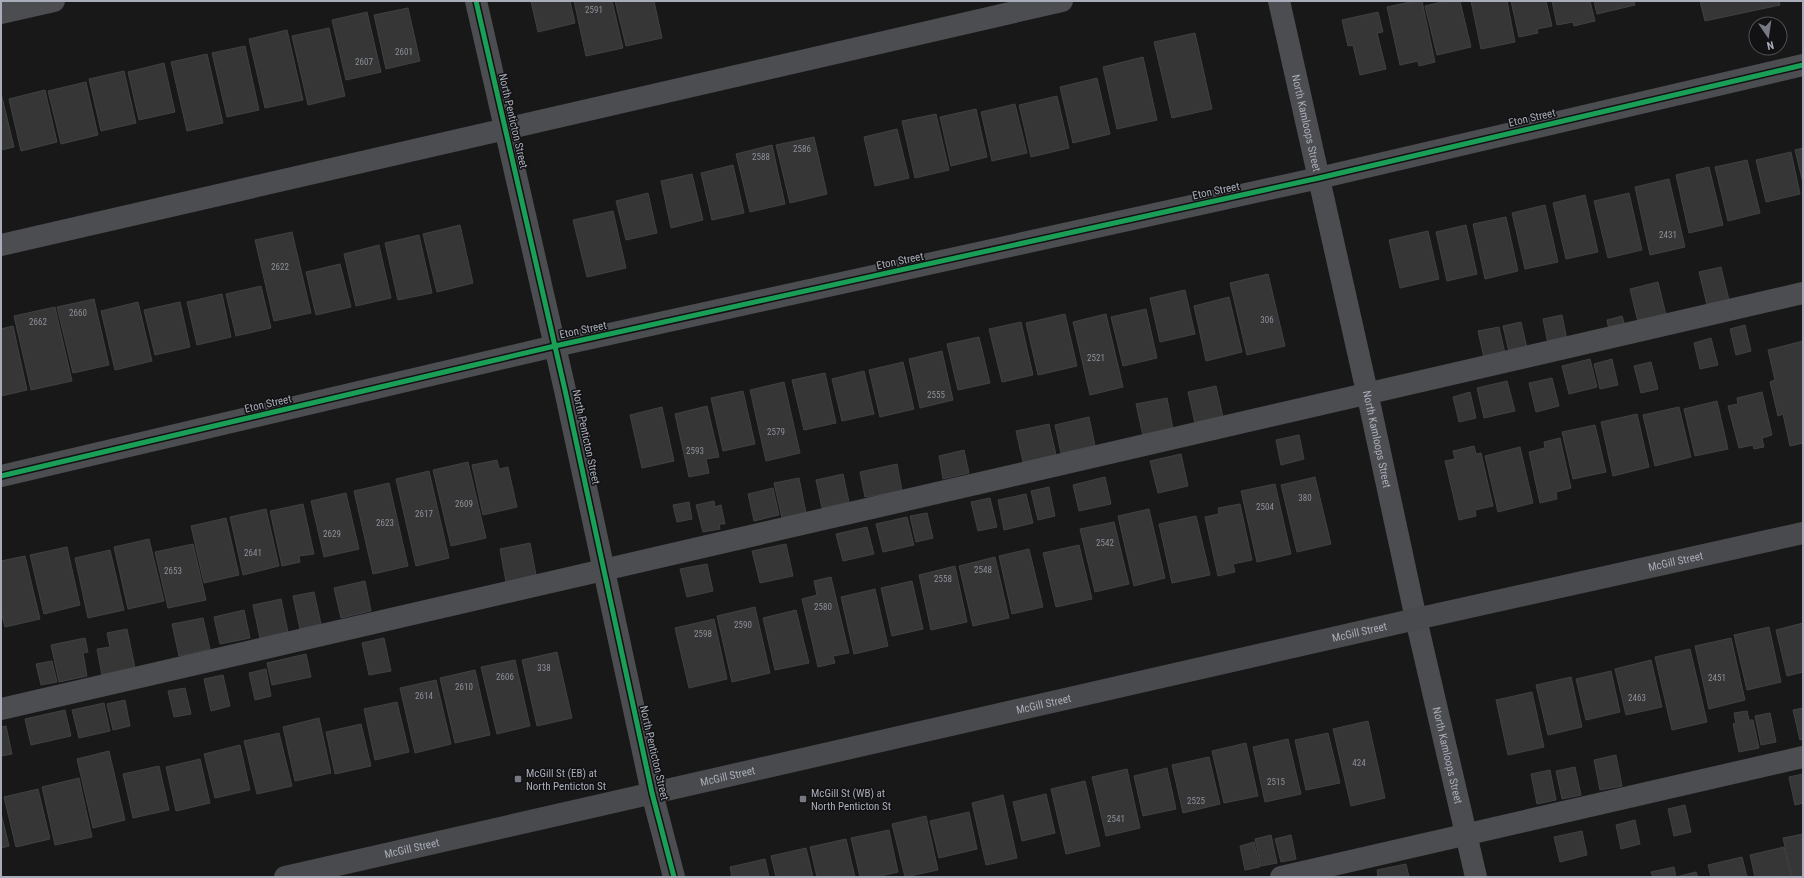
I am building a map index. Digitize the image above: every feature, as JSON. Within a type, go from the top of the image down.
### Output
[{"type":"main road","name":"McGill Street","points":[[286,877],[1416,619],[1803,533]]},
{"type":"street","points":[[1,13],[54,1]]},
{"type":"street","name":"North Penticton Street","points":[[476,1],[555,346],[652,793],[674,877]]},
{"type":"street","points":[[1,245],[1062,1]]},
{"type":"street","name":"North Kamloops Street","points":[[1279,1],[1367,392],[1416,619],[1476,877]]},
{"type":"street","name":"Eton Street","points":[[1,476],[555,346],[1318,178],[1803,65]]},
{"type":"street","points":[[1,709],[605,571],[1367,392],[1803,293]]},
{"type":"street","points":[[1281,877],[1803,757]]},
{"type":"building","points":[[531,1],[570,1],[575,23],[538,32]]},
{"type":"building","points":[[574,1],[612,1],[623,48],[586,56]]},
{"type":"building","points":[[615,1],[654,1],[662,38],[626,46]]},
{"type":"building","points":[[1422,1],[1435,62],[1419,66],[1418,61],[1400,65],[1387,7]]},
{"type":"building","points":[[1446,1],[1460,1],[1471,47],[1437,55],[1425,6]]},
{"type":"building","points":[[1471,1],[1507,1],[1515,42],[1481,49]]},
{"type":"building","points":[[1511,1],[1546,1],[1552,26],[1537,29],[1538,33],[1519,37]]},
{"type":"building","points":[[1552,1],[1590,1],[1595,21],[1574,26],[1573,22],[1557,25]]},
{"type":"building","points":[[1594,1],[1634,1],[1635,5],[1597,14]]},
{"type":"building","points":[[1700,1],[1779,1],[1780,5],[1705,21]]},
{"type":"building","points":[[408,8],[420,61],[386,69],[374,15]]},
{"type":"building","points":[[367,12],[381,72],[346,80],[332,20]]},
{"type":"building","points":[[1378,12],[1383,32],[1377,33],[1386,69],[1360,75],[1353,45],[1348,46],[1342,20]]},
{"type":"building","points":[[329,28],[345,96],[308,105],[292,36]]},
{"type":"building","points":[[287,30],[303,100],[265,108],[249,39]]},
{"type":"building","points":[[1195,33],[1212,109],[1172,118],[1154,42]]},
{"type":"building","points":[[245,46],[259,110],[227,117],[212,53]]},
{"type":"building","points":[[207,54],[223,123],[187,131],[171,62]]},
{"type":"building","points":[[1143,57],[1157,120],[1117,129],[1103,67]]},
{"type":"building","points":[[164,63],[175,112],[139,120],[128,72]]},
{"type":"building","points":[[124,71],[136,123],[101,131],[89,79]]},
{"type":"building","points":[[1097,78],[1110,134],[1073,143],[1060,87]]},
{"type":"building","points":[[86,82],[98,135],[61,144],[48,91]]},
{"type":"building","points":[[45,90],[57,142],[21,151],[9,99]]},
{"type":"building","points":[[1,93],[14,147],[1,150]]},
{"type":"building","points":[[1057,96],[1069,148],[1031,157],[1019,105]]},
{"type":"building","points":[[1015,104],[1027,153],[992,161],[981,112]]},
{"type":"building","points":[[976,109],[987,157],[951,166],[940,117]]},
{"type":"building","points":[[936,114],[949,170],[915,178],[902,121]]},
{"type":"building","points":[[897,129],[909,178],[875,186],[864,137]]},
{"type":"building","points":[[814,137],[827,194],[790,203],[776,145]]},
{"type":"building","points":[[772,145],[785,204],[750,212],[736,154]]},
{"type":"building","points":[[1803,148],[1803,183],[1795,150]]},
{"type":"building","points":[[1791,152],[1800,194],[1766,202],[1756,160]]},
{"type":"building","points":[[1747,160],[1760,213],[1728,221],[1715,167]]},
{"type":"building","points":[[733,165],[744,213],[712,220],[701,173]]},
{"type":"building","points":[[1709,167],[1723,225],[1689,233],[1676,175]]},
{"type":"building","points":[[692,174],[703,220],[671,228],[661,181]]},
{"type":"building","points":[[1669,179],[1685,247],[1650,255],[1635,187]]},
{"type":"building","points":[[648,193],[657,233],[626,240],[616,201]]},
{"type":"building","points":[[1629,193],[1642,250],[1608,258],[1594,201]]},
{"type":"building","points":[[1585,195],[1598,252],[1566,259],[1553,203]]},
{"type":"building","points":[[1545,205],[1558,262],[1525,269],[1512,213]]},
{"type":"building","points":[[613,211],[626,268],[587,277],[573,220]]},
{"type":"building","points":[[1506,217],[1518,271],[1485,279],[1473,224]]},
{"type":"building","points":[[460,225],[473,283],[437,292],[423,234]]},
{"type":"building","points":[[1466,225],[1477,274],[1447,281],[1436,232]]},
{"type":"building","points":[[1428,231],[1439,279],[1400,288],[1389,240]]},
{"type":"building","points":[[292,232],[311,313],[274,321],[255,240]]},
{"type":"building","points":[[419,235],[432,293],[398,300],[385,243]]},
{"type":"building","points":[[379,245],[391,298],[356,306],[344,254]]},
{"type":"building","points":[[340,264],[351,307],[316,315],[306,272]]},
{"type":"building","points":[[1721,267],[1729,300],[1707,305],[1699,272]]},
{"type":"building","points":[[1268,274],[1285,346],[1247,355],[1230,283]]},
{"type":"building","points":[[1658,282],[1666,315],[1638,322],[1630,289]]},
{"type":"building","points":[[261,286],[271,328],[236,336],[226,294]]},
{"type":"building","points":[[1185,290],[1195,334],[1160,342],[1150,298]]},
{"type":"building","points":[[222,294],[231,337],[197,345],[187,302]]},
{"type":"building","points":[[1229,297],[1242,352],[1206,361],[1194,306]]},
{"type":"building","points":[[94,299],[109,365],[73,373],[57,307]]},
{"type":"building","points":[[138,302],[152,361],[115,370],[101,311]]},
{"type":"building","points":[[180,302],[190,347],[155,355],[144,310]]},
{"type":"building","points":[[55,307],[72,381],[31,390],[14,316]]},
{"type":"building","points":[[1146,309],[1157,358],[1123,366],[1111,317]]},
{"type":"building","points":[[1065,314],[1077,366],[1038,375],[1026,323]]},
{"type":"building","points":[[1106,314],[1123,387],[1090,395],[1073,322]]},
{"type":"building","points":[[1562,315],[1567,340],[1548,344],[1543,319]]},
{"type":"building","points":[[1622,316],[1625,326],[1609,330],[1607,320]]},
{"type":"building","points":[[1021,322],[1033,375],[1002,382],[989,329]]},
{"type":"building","points":[[1521,322],[1527,348],[1509,352],[1503,326]]},
{"type":"building","points":[[1745,325],[1751,351],[1736,355],[1730,329]]},
{"type":"building","points":[[13,326],[27,390],[1,396],[1,329]]},
{"type":"building","points":[[1499,327],[1505,353],[1484,358],[1478,331]]},
{"type":"building","points":[[979,337],[990,383],[958,390],[947,344]]},
{"type":"building","points":[[1711,338],[1718,365],[1700,369],[1694,343]]},
{"type":"building","points":[[1803,341],[1803,443],[1790,446],[1783,414],[1778,416],[1770,382],[1775,380],[1768,350]]},
{"type":"building","points":[[942,351],[953,400],[920,408],[909,359]]},
{"type":"building","points":[[1590,359],[1597,387],[1569,394],[1562,366]]},
{"type":"building","points":[[1612,359],[1618,385],[1600,389],[1594,364]]},
{"type":"building","points":[[903,362],[914,409],[880,417],[869,370]]},
{"type":"building","points":[[1651,362],[1658,389],[1641,393],[1634,366]]},
{"type":"building","points":[[864,371],[874,414],[842,421],[832,379]]},
{"type":"building","points":[[825,373],[836,423],[804,430],[792,380]]},
{"type":"building","points":[[1552,378],[1559,406],[1536,412],[1529,383]]},
{"type":"building","points":[[1507,381],[1515,411],[1484,418],[1477,388]]},
{"type":"building","points":[[784,382],[800,453],[766,461],[750,390]]},
{"type":"building","points":[[1216,386],[1223,417],[1195,423],[1188,392]]},
{"type":"building","points":[[743,391],[755,444],[723,451],[711,398]]},
{"type":"building","points":[[1470,392],[1476,418],[1459,422],[1453,397]]},
{"type":"building","points":[[1762,392],[1772,435],[1762,438],[1764,447],[1754,449],[1753,445],[1739,448],[1728,406],[1738,404],[1737,398]]},
{"type":"building","points":[[1167,398],[1173,429],[1143,436],[1136,404]]},
{"type":"building","points":[[1717,401],[1728,449],[1695,456],[1684,409]]},
{"type":"building","points":[[707,406],[719,457],[706,459],[709,473],[689,477],[675,414]]},
{"type":"building","points":[[662,407],[674,461],[642,468],[630,415]]},
{"type":"building","points":[[1679,407],[1691,457],[1655,466],[1643,415]]},
{"type":"building","points":[[1637,414],[1649,467],[1613,476],[1601,422]]},
{"type":"building","points":[[1089,417],[1095,446],[1061,453],[1055,425]]},
{"type":"building","points":[[1049,424],[1056,455],[1023,462],[1016,431]]},
{"type":"building","points":[[1595,425],[1606,472],[1573,479],[1562,432]]},
{"type":"building","points":[[1299,435],[1304,459],[1281,465],[1276,440]]},
{"type":"building","points":[[1560,438],[1571,488],[1556,492],[1557,499],[1540,503],[1529,452],[1545,448],[1544,442]]},
{"type":"building","points":[[1474,446],[1476,454],[1481,453],[1493,506],[1475,510],[1476,516],[1459,520],[1445,461],[1455,459],[1453,451]]},
{"type":"building","points":[[1520,447],[1533,503],[1498,512],[1485,456]]},
{"type":"building","points":[[964,450],[969,473],[943,479],[939,456]]},
{"type":"building","points":[[1181,454],[1188,486],[1158,493],[1150,461]]},
{"type":"building","points":[[497,460],[499,469],[508,467],[517,507],[483,515],[472,465]]},
{"type":"building","points":[[468,462],[486,538],[451,546],[433,470]]},
{"type":"building","points":[[897,464],[902,491],[865,497],[860,472]]},
{"type":"building","points":[[429,471],[449,558],[416,566],[396,479]]},
{"type":"building","points":[[843,474],[849,502],[822,508],[816,480]]},
{"type":"building","points":[[1105,477],[1111,504],[1079,511],[1073,485]]},
{"type":"building","points":[[1315,477],[1331,544],[1297,552],[1281,485]]},
{"type":"building","points":[[799,478],[806,513],[782,518],[774,483]]},
{"type":"building","points":[[389,483],[408,566],[373,574],[354,491]]},
{"type":"building","points":[[1275,484],[1291,554],[1257,562],[1241,491]]},
{"type":"building","points":[[1049,487],[1055,516],[1038,520],[1031,491]]},
{"type":"building","points":[[773,488],[779,515],[754,521],[748,494]]},
{"type":"building","points":[[346,493],[359,549],[324,557],[311,501]]},
{"type":"building","points":[[1026,494],[1033,523],[1004,530],[998,500]]},
{"type":"building","points":[[990,498],[997,527],[978,531],[971,502]]},
{"type":"building","points":[[714,501],[715,507],[721,505],[725,524],[719,524],[720,529],[703,532],[696,505]]},
{"type":"building","points":[[689,502],[692,519],[677,522],[673,505]]},
{"type":"building","points":[[303,504],[314,554],[299,556],[300,562],[282,566],[270,511]]},
{"type":"building","points":[[1240,504],[1252,560],[1233,564],[1235,572],[1218,576],[1205,517],[1219,514],[1218,508]]},
{"type":"building","points":[[266,509],[279,566],[243,575],[230,517]]},
{"type":"building","points":[[1149,509],[1165,578],[1134,586],[1118,516]]},
{"type":"building","points":[[927,513],[933,538],[916,542],[910,516]]},
{"type":"building","points":[[1196,516],[1210,575],[1172,583],[1159,524]]},
{"type":"building","points":[[907,517],[914,545],[883,552],[876,524]]},
{"type":"building","points":[[226,518],[239,575],[204,583],[191,526]]},
{"type":"building","points":[[1114,522],[1129,584],[1095,592],[1080,529]]},
{"type":"building","points":[[867,527],[874,554],[843,561],[836,534]]},
{"type":"building","points":[[149,539],[164,601],[128,609],[114,547]]},
{"type":"building","points":[[530,543],[536,575],[506,582],[500,549]]},
{"type":"building","points":[[193,544],[206,600],[168,608],[155,552]]},
{"type":"building","points":[[786,544],[793,576],[760,583],[752,551]]},
{"type":"building","points":[[1079,545],[1092,599],[1056,607],[1043,553]]},
{"type":"building","points":[[67,547],[80,605],[44,614],[30,555]]},
{"type":"building","points":[[1029,549],[1043,607],[1012,614],[999,556]]},
{"type":"building","points":[[110,550],[124,610],[88,618],[75,558]]},
{"type":"building","points":[[25,556],[40,619],[5,627],[1,611],[1,561]]},
{"type":"building","points":[[995,557],[1009,618],[973,626],[959,566]]},
{"type":"building","points":[[707,564],[713,591],[687,597],[680,569]]},
{"type":"building","points":[[955,566],[967,622],[931,630],[919,575]]},
{"type":"building","points":[[831,577],[849,653],[833,656],[835,663],[818,667],[802,599],[817,595],[814,581]]},
{"type":"building","points":[[365,581],[371,611],[341,618],[334,588]]},
{"type":"building","points":[[912,581],[923,629],[892,636],[881,588]]},
{"type":"building","points":[[875,589],[888,646],[854,654],[841,597]]},
{"type":"building","points":[[314,592],[321,624],[300,629],[293,596]]},
{"type":"building","points":[[281,599],[288,632],[260,638],[253,605]]},
{"type":"building","points":[[755,607],[770,673],[732,682],[717,616]]},
{"type":"building","points":[[244,610],[250,638],[220,644],[214,617]]},
{"type":"building","points":[[796,610],[809,663],[775,670],[763,618]]},
{"type":"building","points":[[203,618],[210,649],[179,656],[172,624]]},
{"type":"building","points":[[714,619],[727,679],[689,688],[675,628]]},
{"type":"building","points":[[1803,623],[1803,672],[1787,676],[1776,630]]},
{"type":"building","points":[[1769,627],[1781,682],[1747,690],[1734,635]]},
{"type":"building","points":[[127,629],[135,668],[102,675],[97,649],[110,647],[107,633]]},
{"type":"building","points":[[85,638],[88,652],[83,653],[87,676],[59,682],[51,645]]},
{"type":"building","points":[[384,638],[391,671],[369,675],[362,643]]},
{"type":"building","points":[[1731,638],[1745,700],[1709,709],[1695,646]]},
{"type":"building","points":[[1690,649],[1707,722],[1672,730],[1655,657]]},
{"type":"building","points":[[557,652],[572,718],[537,726],[522,660]]},
{"type":"building","points":[[306,654],[311,677],[272,685],[267,663]]},
{"type":"building","points":[[515,660],[530,726],[497,734],[481,667]]},
{"type":"building","points":[[1651,660],[1662,707],[1626,715],[1615,669]]},
{"type":"building","points":[[52,661],[57,682],[41,685],[36,664]]},
{"type":"building","points":[[266,669],[271,696],[255,700],[249,673]]},
{"type":"building","points":[[475,670],[490,735],[455,743],[440,678]]},
{"type":"building","points":[[1611,671],[1620,712],[1586,720],[1576,679]]},
{"type":"building","points":[[223,675],[230,706],[211,711],[204,679]]},
{"type":"building","points":[[1571,677],[1582,727],[1548,735],[1536,685]]},
{"type":"building","points":[[436,680],[451,744],[415,753],[400,688]]},
{"type":"building","points":[[185,688],[191,714],[174,717],[168,691]]},
{"type":"building","points":[[1532,692],[1544,747],[1508,755],[1496,700]]},
{"type":"building","points":[[125,700],[130,726],[113,730],[107,704]]},
{"type":"building","points":[[397,702],[409,752],[375,760],[364,709]]},
{"type":"building","points":[[104,703],[110,731],[79,738],[72,710]]},
{"type":"building","points":[[1803,708],[1803,739],[1800,740],[1793,710]]},
{"type":"building","points":[[65,710],[71,736],[31,745],[25,719]]},
{"type":"building","points":[[1747,711],[1749,720],[1753,720],[1759,748],[1739,752],[1733,724],[1736,723],[1734,713]]},
{"type":"building","points":[[1770,713],[1776,742],[1761,745],[1755,716]]},
{"type":"building","points":[[319,718],[331,773],[295,781],[283,727]]},
{"type":"building","points":[[1368,721],[1385,798],[1351,806],[1333,729]]},
{"type":"building","points":[[361,724],[371,766],[335,774],[326,732]]},
{"type":"building","points":[[6,726],[12,754],[1,756],[1,727]]},
{"type":"building","points":[[279,733],[292,786],[257,794],[244,741]]},
{"type":"building","points":[[1328,733],[1340,783],[1306,790],[1295,740]]},
{"type":"building","points":[[1288,739],[1301,794],[1265,802],[1253,747]]},
{"type":"building","points":[[1246,743],[1258,796],[1224,803],[1212,751]]},
{"type":"building","points":[[240,745],[250,790],[215,798],[204,754]]},
{"type":"building","points":[[109,751],[125,820],[93,828],[77,759]]},
{"type":"building","points":[[1616,755],[1622,786],[1600,790],[1594,760]]},
{"type":"building","points":[[1209,757],[1220,804],[1183,813],[1172,765]]},
{"type":"building","points":[[200,759],[210,803],[176,811],[166,767]]},
{"type":"building","points":[[159,766],[169,810],[133,818],[123,774]]},
{"type":"building","points":[[1575,767],[1581,795],[1562,799],[1556,771]]},
{"type":"building","points":[[1167,768],[1176,809],[1143,816],[1134,776]]},
{"type":"building","points":[[1127,769],[1140,828],[1106,836],[1092,777]]},
{"type":"building","points":[[1550,770],[1556,800],[1537,804],[1531,774]]},
{"type":"building","points":[[1803,774],[1803,803],[1795,805],[1789,777]]},
{"type":"building","points":[[79,778],[92,837],[55,845],[42,787]]},
{"type":"building","points":[[1085,781],[1100,846],[1066,854],[1051,789]]},
{"type":"building","points":[[38,789],[50,839],[16,847],[4,797]]},
{"type":"building","points":[[1046,794],[1055,833],[1022,841],[1013,802]]},
{"type":"building","points":[[1003,795],[1017,858],[986,865],[972,803]]},
{"type":"building","points":[[1685,805],[1691,832],[1674,836],[1668,809]]},
{"type":"building","points":[[969,812],[977,849],[939,858],[930,821]]},
{"type":"building","points":[[1,813],[9,846],[1,848]]},
{"type":"building","points":[[926,816],[938,870],[905,877],[892,824]]},
{"type":"building","points":[[1635,820],[1640,844],[1621,849],[1616,825]]},
{"type":"building","points":[[889,830],[898,872],[877,877],[860,877],[851,838]]},
{"type":"building","points":[[1582,831],[1587,855],[1560,862],[1554,837]]},
{"type":"building","points":[[1803,834],[1803,877],[1792,877],[1783,838]]},
{"type":"building","points":[[1271,835],[1277,863],[1261,866],[1255,839]]},
{"type":"building","points":[[1291,835],[1296,859],[1281,862],[1275,839]]},
{"type":"building","points":[[846,839],[855,877],[817,877],[810,847]]},
{"type":"building","points":[[1254,842],[1260,867],[1245,870],[1240,846]]},
{"type":"building","points":[[1784,847],[1791,877],[1755,877],[1750,855]]},
{"type":"building","points":[[806,848],[813,877],[776,877],[771,856]]},
{"type":"building","points":[[1742,857],[1747,877],[1711,877],[1708,865]]},
{"type":"building","points":[[765,859],[769,877],[732,877],[730,867]]},
{"type":"building","points":[[1406,864],[1409,877],[1378,877],[1377,870]]},
{"type":"building","points":[[1674,867],[1676,877],[1653,877],[1651,872]]},
{"type":"building","points":[[1696,872],[1698,877],[1676,877]]},
{"type":"cycle path","points":[[476,1],[565,390],[652,793],[674,877]]},
{"type":"cycle path","points":[[1,476],[555,346],[1319,178],[1803,65]]},
{"type":"place","name":"McGill St (EB) at North Penticton St","points":[[518,779]]},
{"type":"place","name":"McGill St (WB) at North Penticton St","points":[[803,799]]}]
